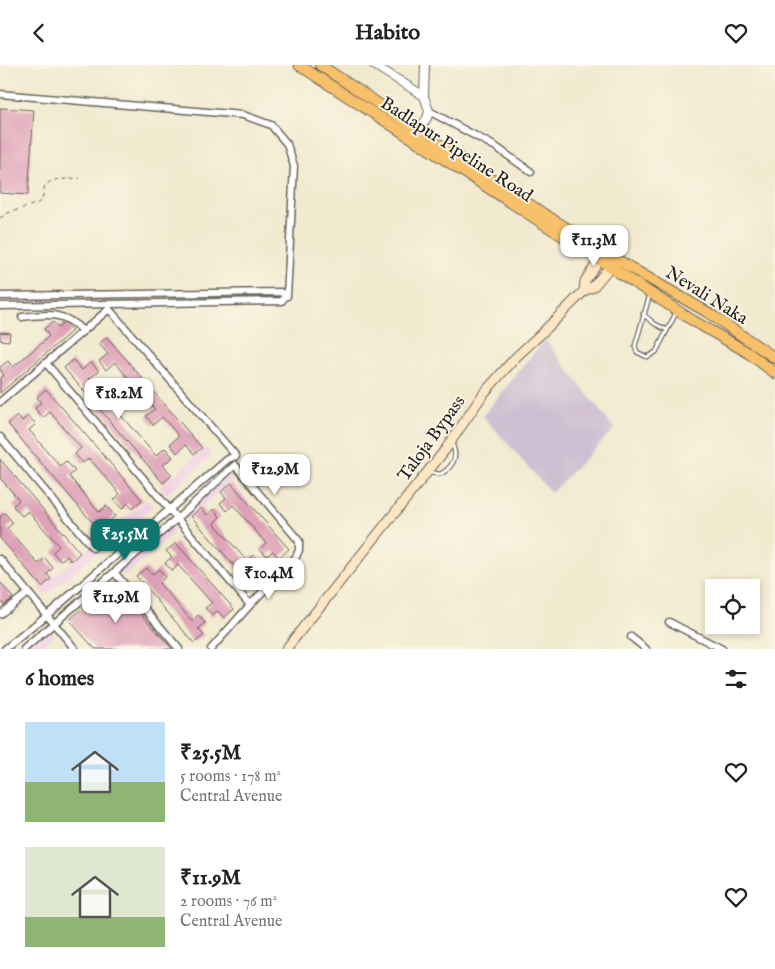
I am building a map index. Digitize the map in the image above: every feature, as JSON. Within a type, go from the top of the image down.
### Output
[{"type":"main road","name":"Badlapur Pipeline Road","points":[[299,65],[416,135]]},
{"type":"main road","name":"Nevali Naka","points":[[320,65],[416,135],[614,263],[707,312],[775,358]]},
{"type":"main road","points":[[584,291],[585,281],[602,255]]},
{"type":"main road","points":[[614,263],[651,293],[747,352],[775,373]]},
{"type":"main road","name":"Taloja Bypass","points":[[286,649],[451,441],[484,393],[516,357],[584,291],[593,287],[614,263]]},
{"type":"main road","points":[[747,352],[752,342]]},
{"type":"street","points":[[374,65],[424,96]]},
{"type":"street","points":[[416,135],[427,118],[429,111],[424,96],[425,65]]},
{"type":"street","points":[[0,94],[242,115],[271,125],[287,144],[294,165],[288,296],[285,296],[282,301],[0,306]]},
{"type":"street","points":[[429,111],[496,147],[531,172]]},
{"type":"street","points":[[0,296],[281,292],[285,296]]},
{"type":"street","points":[[0,402],[110,309],[236,456],[235,465],[178,518],[24,649]]},
{"type":"street","points":[[22,317],[51,314],[73,321],[83,331]]},
{"type":"street","points":[[46,363],[250,605]]},
{"type":"street","points":[[0,437],[93,548]]},
{"type":"street","points":[[5,649],[228,459],[236,456]]},
{"type":"street","points":[[211,649],[296,557],[299,550],[299,541],[235,465]]},
{"type":"street","points":[[0,559],[75,649]]},
{"type":"street","points":[[114,572],[178,649]]},
{"type":"street","points":[[0,614],[28,593]]},
{"type":"street","points":[[669,622],[722,649]]},
{"type":"street","points":[[631,637],[646,649]]},
{"type":"lane","points":[[651,293],[635,346],[635,350],[640,354],[647,357],[653,355],[678,310]]},
{"type":"lane","points":[[643,315],[667,330]]},
{"type":"lane","points":[[427,472],[441,474],[452,465],[456,458],[455,449],[451,441]]},
{"type":"path","points":[[0,218],[8,213],[38,203],[42,199],[45,185],[50,182],[80,178]]},
{"type":"shaded area","points":[[545,339],[614,429],[551,493],[483,416]]},
{"type":"shaded area","points":[[206,448],[212,455],[166,495],[160,487]]},
{"type":"shaded area","points":[[229,469],[236,477],[185,520],[179,512]]},
{"type":"shaded area","points":[[147,500],[153,507],[45,595],[39,588]]},
{"type":"shaded area","points":[[166,523],[174,533],[125,576],[116,566]]},
{"type":"shaded area","points":[[48,626],[56,634],[39,649],[21,649]]},
{"type":"building","points":[[0,108],[34,110],[28,195],[0,193]]},
{"type":"building","points":[[53,322],[58,328],[65,322],[72,331],[0,393],[0,378],[4,375],[0,367],[8,361],[13,367],[43,342],[49,336],[44,329]]},
{"type":"building","points":[[0,332],[10,333],[9,341],[0,340]]},
{"type":"building","points":[[107,337],[202,448],[194,454],[186,445],[177,453],[170,444],[179,436],[162,417],[153,425],[146,416],[155,409],[139,390],[130,398],[122,389],[131,382],[115,362],[106,370],[99,361],[108,354],[99,344]]},
{"type":"building","points":[[73,360],[82,370],[91,362],[99,371],[89,379],[156,456],[165,448],[173,457],[163,465],[172,475],[163,483],[64,368]]},
{"type":"building","points":[[46,389],[142,500],[132,509],[128,503],[122,509],[114,500],[120,494],[89,458],[83,463],[75,454],[81,448],[50,412],[43,418],[35,408],[41,403],[37,397]]},
{"type":"building","points":[[17,416],[22,421],[28,416],[36,424],[29,430],[60,466],[66,461],[75,471],[69,476],[99,512],[106,506],[115,516],[108,522],[112,527],[103,535],[8,424]]},
{"type":"building","points":[[0,459],[80,553],[71,561],[67,556],[60,561],[53,552],[59,546],[28,511],[22,516],[13,506],[19,500],[0,478]]},
{"type":"building","points":[[231,483],[289,549],[279,558],[273,551],[267,556],[260,549],[266,543],[233,505],[227,511],[220,503],[226,498],[221,492]]},
{"type":"building","points":[[201,508],[207,515],[214,509],[220,517],[214,523],[247,561],[253,555],[260,563],[253,569],[258,575],[249,583],[191,516]]},
{"type":"building","points":[[5,513],[13,523],[7,528],[38,564],[45,558],[53,568],[47,574],[51,579],[42,587],[0,538],[0,517]]},
{"type":"building","points":[[176,543],[234,609],[224,618],[218,611],[212,616],[205,608],[212,603],[178,565],[172,571],[165,563],[172,557],[166,551]]},
{"type":"building","points":[[146,568],[152,575],[159,569],[165,577],[159,583],[192,621],[198,615],[205,623],[198,629],[204,635],[194,643],[136,576]]},
{"type":"building","points":[[0,582],[13,598],[4,605],[0,600]]},
{"type":"building","points":[[113,582],[172,649],[95,649],[69,620]]}]
